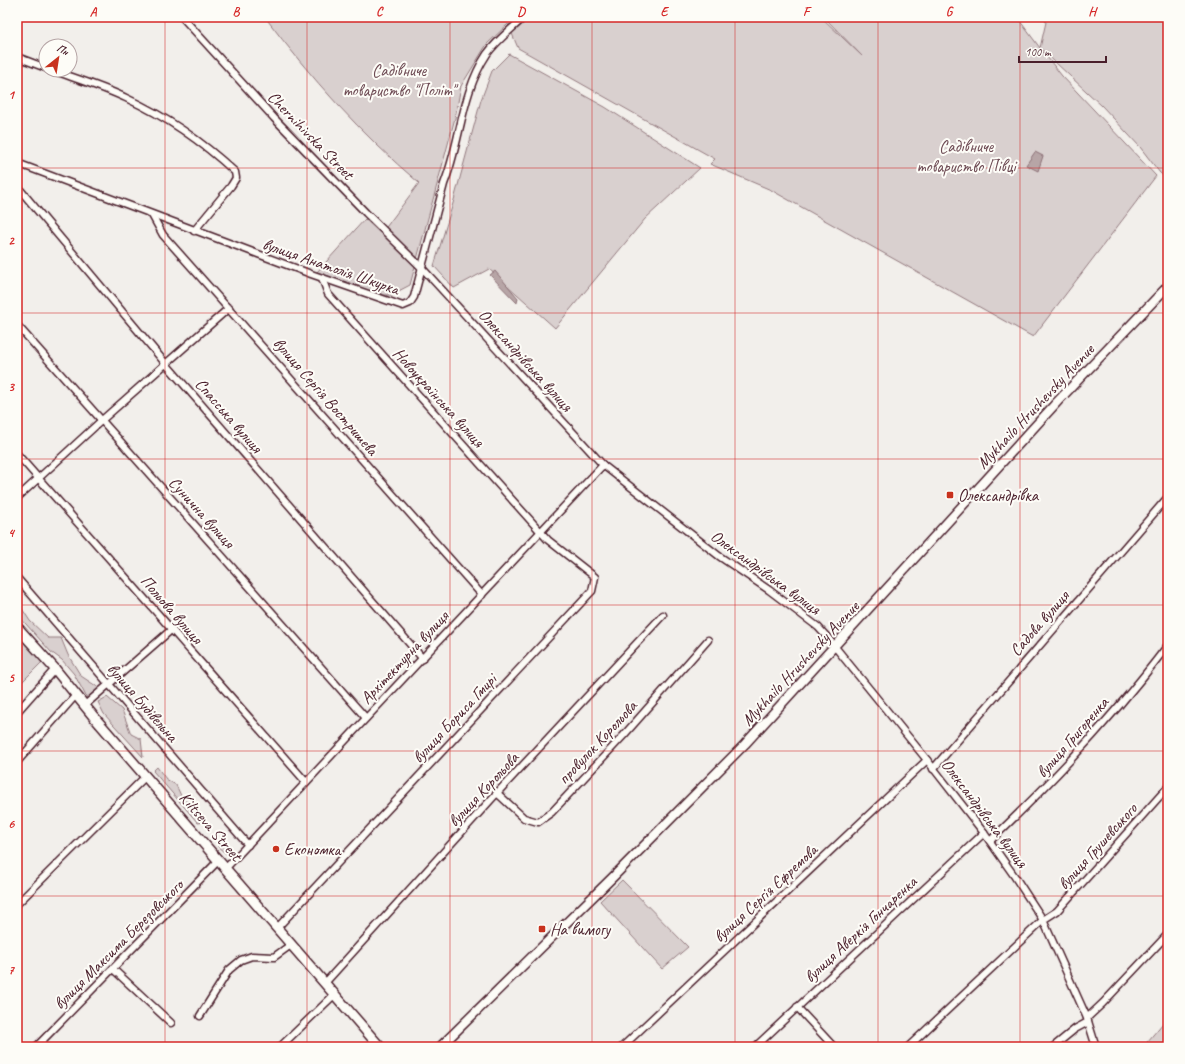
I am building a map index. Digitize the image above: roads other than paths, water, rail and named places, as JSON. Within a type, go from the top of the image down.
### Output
[{"type":"main road","name":"Kiltseva Street","points":[[18,630],[55,669],[85,706],[278,927],[380,1047]]},
{"type":"street","name":"Chernihivska Street","points":[[182,17],[274,118],[366,213],[422,268]]},
{"type":"street","name":"вулиця Анатолія Шкурка","points":[[17,163],[194,231],[403,306],[410,303],[414,297],[444,184],[451,167],[464,103],[488,53],[524,17]]},
{"type":"street","points":[[17,57],[38,65]]},
{"type":"street","points":[[73,78],[138,104],[184,132],[235,172],[236,178],[231,186],[194,231]]},
{"type":"street","name":"Спасська вулиця","points":[[17,186],[166,364],[423,659]]},
{"type":"street","name":"вулиця Сергія Востришева","points":[[152,215],[163,235],[482,595]]},
{"type":"street","name":"Олександрівська вулиця","points":[[422,268],[603,465],[718,556],[769,590],[818,627],[927,760],[984,833],[1043,920],[1087,1020],[1096,1047]]},
{"type":"street","name":"Новоукраїнська вулиця","points":[[322,278],[328,294],[540,532]]},
{"type":"street","name":"Mykhailo Hrushevsky Avenue","points":[[440,1047],[613,877],[745,744],[835,647],[976,490],[1168,286]]},
{"type":"street","points":[[17,498],[102,420],[229,308]]},
{"type":"street","name":"Сунична вулиця","points":[[17,326],[366,718]]},
{"type":"street","name":"Польова вулиця","points":[[17,454],[306,782]]},
{"type":"street","name":"Архітектурна вулиця","points":[[226,868],[603,465]]},
{"type":"street","name":"Садова вулиця","points":[[933,769],[1168,497]]},
{"type":"street","name":"вулиця Бориса Гмирі","points":[[278,927],[592,591],[595,578],[540,532]]},
{"type":"street","name":"вулиця Будівельна","points":[[17,578],[248,845]]},
{"type":"street","name":"вулиця Корольова","points":[[325,983],[497,793],[663,616]]},
{"type":"street","points":[[85,706],[171,630]]},
{"type":"street","name":"провулок Корольова","points":[[497,793],[524,818],[538,822],[552,812],[624,735],[708,640]]},
{"type":"street","name":"вулиця Григоренка","points":[[990,841],[1045,789],[1098,730],[1167,648]]},
{"type":"street","points":[[17,712],[55,669]]},
{"type":"street","points":[[17,762],[76,695]]},
{"type":"street","name":"вулиця Сергія Єфремова","points":[[622,1047],[927,760]]},
{"type":"street","points":[[17,904],[146,776]]},
{"type":"street","name":"вулиця Грушевського","points":[[908,1047],[1043,920],[1057,911],[1168,787]]},
{"type":"street","name":"вулиця Аверкія Гончаренка","points":[[755,1047],[984,833]]},
{"type":"street","name":"вулиця Максима Березовського","points":[[36,1047],[219,860]]},
{"type":"street","points":[[1053,1047],[1087,1020],[1168,934]]},
{"type":"street","points":[[200,1016],[229,970],[241,960],[252,956],[274,957],[292,944]]},
{"type":"street","points":[[113,969],[171,1023]]},
{"type":"street","points":[[280,1047],[335,994]]},
{"type":"street","points":[[797,1007],[834,1047]]},
{"type":"place","name":"Олександрівка","points":[[950,495]]},
{"type":"place","name":"Економка","points":[[276,849]]},
{"type":"place","name":"На вимогу","points":[[542,929]]},
{"type":"park label","name":"Садівниче товариство \"Політ\"","points":[[399,80]]},
{"type":"park label","name":"Садівниче товариство Півці","points":[[966,156]]}]
